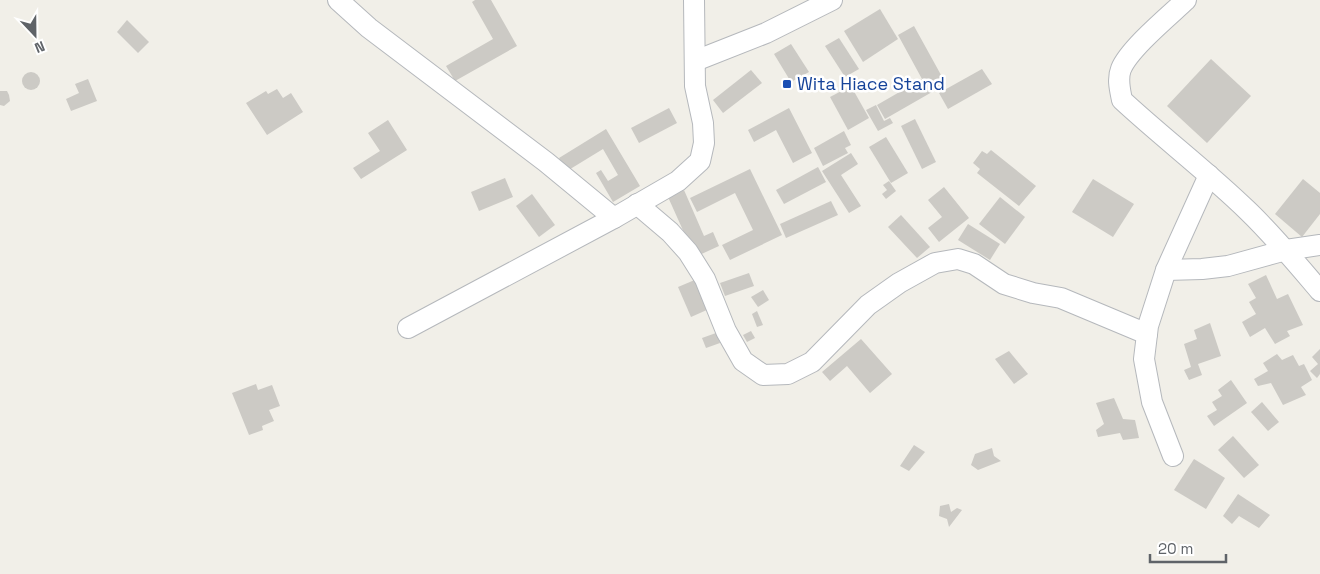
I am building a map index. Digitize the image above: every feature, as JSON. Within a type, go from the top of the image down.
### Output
[{"type":"street","points":[[338,0],[369,28],[546,162],[614,218]]},
{"type":"street","points":[[408,328],[614,218],[678,181],[700,161],[704,144],[703,123],[695,86],[694,0]]},
{"type":"street","points":[[695,61],[766,33],[832,0]]},
{"type":"street","points":[[1186,0],[1134,49],[1121,69],[1119,86],[1122,100],[1249,212],[1286,250],[1320,290]]},
{"type":"street","points":[[1173,456],[1152,402],[1144,360],[1148,326],[1166,270],[1209,175]]},
{"type":"street","points":[[637,204],[670,232],[688,252],[705,279],[726,331],[743,360],[763,375],[788,374],[812,362],[868,305],[898,283],[935,264],[958,259],[974,264],[1004,284],[1033,293],[1061,298],[1147,334]]},
{"type":"street","points":[[1166,270],[1228,266],[1286,250],[1320,244]]},
{"type":"building","points":[[475,0],[491,0],[517,46],[455,81],[446,66],[493,39],[472,2]]},
{"type":"building","points":[[880,9],[898,39],[863,62],[844,31]]},
{"type":"building","points":[[127,20],[149,42],[138,53],[117,32]]},
{"type":"building","points":[[914,26],[946,84],[885,119],[877,105],[922,79],[898,35]]},
{"type":"building","points":[[839,38],[859,69],[845,77],[825,46]]},
{"type":"building","points":[[791,44],[809,72],[791,82],[774,54]]},
{"type":"building","points":[[1211,59],[1251,96],[1207,143],[1167,106]]},
{"type":"building","points":[[982,69],[992,84],[948,109],[939,93]]},
{"type":"building","points":[[751,70],[762,83],[723,113],[713,100]]},
{"type":"building","points":[[31,72],[37,75],[40,81],[37,87],[31,90],[25,87],[22,81],[25,75]]},
{"type":"building","points":[[88,79],[97,101],[71,111],[66,99],[79,93],[75,84]]},
{"type":"building","points":[[851,86],[869,118],[848,130],[830,97]]},
{"type":"building","points":[[277,89],[283,98],[291,93],[303,112],[267,135],[246,103],[266,91],[268,94]]},
{"type":"building","points":[[0,91],[7,91],[9,95],[10,101],[4,106],[0,105]]},
{"type":"building","points":[[876,105],[884,121],[890,118],[893,123],[878,131],[866,110]]},
{"type":"building","points":[[669,108],[677,123],[639,143],[631,128]]},
{"type":"building","points":[[789,108],[812,153],[793,163],[776,130],[754,142],[748,130]]},
{"type":"building","points":[[915,119],[936,162],[922,169],[901,126]]},
{"type":"building","points":[[388,120],[407,150],[361,179],[353,168],[380,151],[368,133]]},
{"type":"building","points":[[606,129],[640,186],[613,202],[596,173],[601,170],[608,181],[618,175],[603,149],[567,171],[559,158]]},
{"type":"building","points":[[844,131],[851,145],[845,148],[848,153],[823,166],[814,148]]},
{"type":"building","points":[[886,137],[908,173],[891,183],[869,147]]},
{"type":"building","points":[[991,150],[1036,186],[1019,206],[977,173],[980,169],[973,163],[982,151],[987,154]]},
{"type":"building","points":[[851,153],[858,164],[841,175],[861,206],[849,213],[822,171]]},
{"type":"building","points":[[818,167],[826,182],[784,204],[776,190]]},
{"type":"building","points":[[750,169],[782,235],[730,260],[722,245],[753,230],[735,193],[697,212],[690,198]]},
{"type":"building","points":[[505,178],[513,197],[479,211],[471,192]]},
{"type":"building","points":[[1093,179],[1134,204],[1113,237],[1072,212]]},
{"type":"building","points":[[1303,179],[1320,193],[1320,214],[1302,237],[1275,214]]},
{"type":"building","points":[[889,181],[896,191],[886,199],[882,194],[887,190],[883,185]]},
{"type":"building","points":[[944,187],[969,218],[939,242],[928,228],[942,217],[928,200]]},
{"type":"building","points":[[684,190],[704,236],[713,232],[719,246],[695,257],[668,197]]},
{"type":"building","points":[[532,194],[555,225],[539,237],[516,206]]},
{"type":"building","points":[[1000,197],[1025,217],[1005,244],[979,224]]},
{"type":"building","points":[[831,201],[838,215],[786,238],[780,224]]},
{"type":"building","points":[[901,215],[930,247],[917,258],[888,227]]},
{"type":"building","points":[[968,224],[1000,244],[990,260],[958,240]]},
{"type":"building","points":[[749,273],[754,286],[725,296],[720,283]]},
{"type":"building","points":[[1266,275],[1277,299],[1288,294],[1303,325],[1287,331],[1290,336],[1275,344],[1265,328],[1250,337],[1242,322],[1256,314],[1249,302],[1256,298],[1248,284]]},
{"type":"building","points":[[697,279],[709,309],[691,317],[678,287]]},
{"type":"building","points":[[763,290],[769,300],[758,307],[751,297]]},
{"type":"building","points":[[757,311],[763,325],[757,327],[752,314]]},
{"type":"building","points":[[1210,323],[1221,356],[1198,364],[1202,375],[1189,380],[1184,370],[1191,367],[1184,344],[1197,339],[1194,330]]},
{"type":"building","points":[[751,331],[755,338],[747,342],[743,335]]},
{"type":"building","points":[[716,333],[720,343],[706,348],[702,338]]},
{"type":"building","points":[[861,339],[892,374],[870,393],[847,366],[830,381],[822,372]]},
{"type":"building","points":[[1320,349],[1320,374],[1317,378],[1310,371],[1318,364],[1312,357]]},
{"type":"building","points":[[1009,351],[1028,374],[1014,384],[995,359]]},
{"type":"building","points":[[1277,354],[1282,360],[1293,355],[1299,366],[1304,364],[1312,380],[1301,387],[1306,395],[1283,405],[1271,383],[1258,386],[1254,379],[1268,371],[1263,363]]},
{"type":"building","points":[[1231,380],[1247,403],[1214,426],[1207,416],[1217,410],[1212,402],[1222,396],[1218,390]]},
{"type":"building","points":[[256,384],[258,390],[272,385],[280,406],[269,410],[274,421],[262,426],[263,430],[249,435],[232,393]]},
{"type":"building","points":[[1114,398],[1123,419],[1135,420],[1139,438],[1123,440],[1120,433],[1098,437],[1096,430],[1104,424],[1096,403]]},
{"type":"building","points":[[1262,402],[1279,422],[1268,431],[1251,412]]},
{"type":"building","points":[[1233,436],[1259,465],[1244,478],[1218,450]]},
{"type":"building","points":[[914,445],[925,452],[909,471],[900,466]]},
{"type":"building","points":[[992,448],[994,456],[1001,461],[978,470],[971,465],[975,454]]},
{"type":"building","points":[[1194,459],[1225,478],[1206,509],[1174,490]]},
{"type":"building","points":[[1238,494],[1270,515],[1259,528],[1239,516],[1232,524],[1223,516]]},
{"type":"building","points":[[949,504],[951,512],[957,508],[962,510],[949,527],[947,519],[939,516],[940,506]]},
{"type":"place","name":"Wita Hiace Stand","points":[[787,84]]}]
